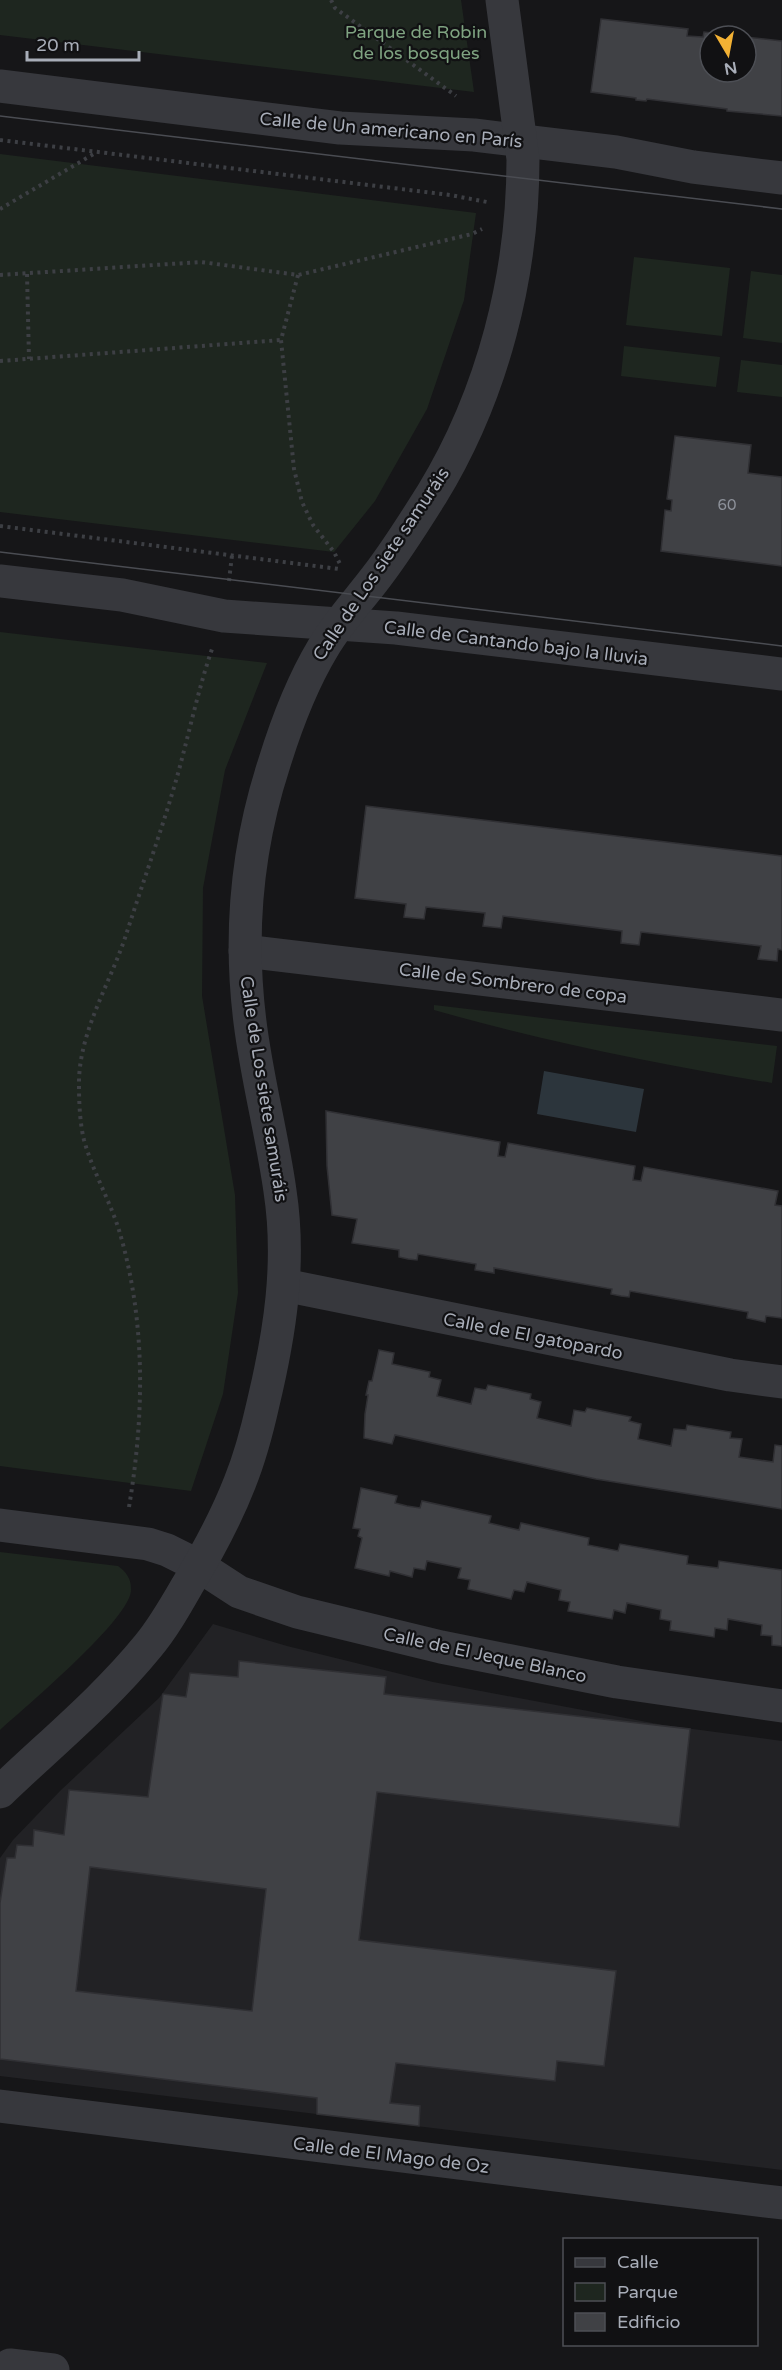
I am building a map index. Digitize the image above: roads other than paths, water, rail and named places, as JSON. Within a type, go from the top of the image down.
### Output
[{"type":"street","name":"Calle de Los siete samuráis","points":[[0,1792],[88,1711],[125,1673],[163,1626],[199,1566],[232,1501],[254,1440],[274,1360],[286,1253],[284,1216],[253,1041],[246,988],[245,951],[250,868],[259,818],[273,764],[306,681],[323,647],[379,574],[432,494],[478,402],[497,345],[505,313],[521,212],[523,159],[502,0]]},
{"type":"street","name":"Calle de Un americano en París","points":[[0,86],[340,128],[382,132],[458,133],[616,152],[693,167],[782,178]]},
{"type":"street","name":"Calle de Cantando bajo la lluvia","points":[[0,581],[122,596],[224,616],[274,622],[396,628],[782,674]]},
{"type":"street","name":"Calle de Sombrero de copa","points":[[245,951],[782,1015]]},
{"type":"street","name":"Calle de El gatopardo","points":[[284,1285],[730,1376],[782,1382]]},
{"type":"street","name":"Calle de El Jeque Blanco","points":[[0,1525],[123,1540],[166,1550],[199,1566],[239,1592],[267,1602],[297,1612],[441,1647],[617,1682],[782,1706]]},
{"type":"street","name":"Calle de El Mago de Oz","points":[[0,2106],[782,2203]]},
{"type":"street","points":[[10,2370],[10,2365],[53,2370]]},
{"type":"tram line","points":[[0,116],[782,209]]},
{"type":"tram line","points":[[0,552],[782,646]]},
{"type":"park label","name":"Parque de Robin de los bosques","points":[[416,42]]}]
